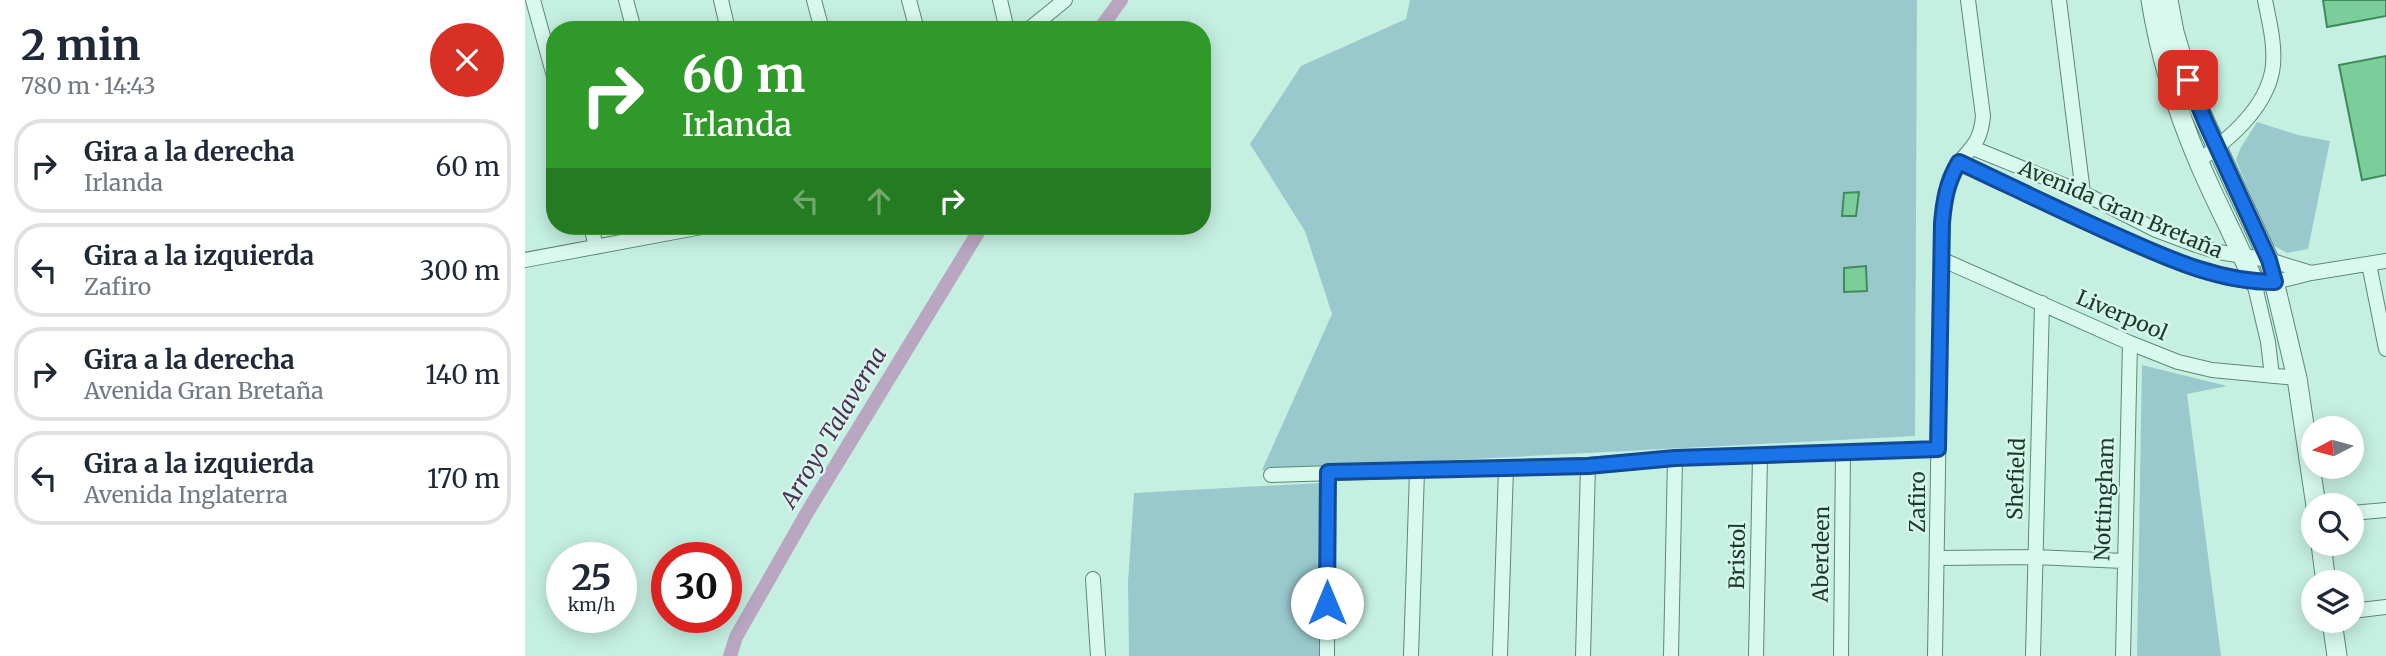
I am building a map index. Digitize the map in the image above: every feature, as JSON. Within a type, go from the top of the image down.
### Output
[{"type":"street","points":[[533,0],[546,47]]},
{"type":"street","points":[[626,0],[632,21]]},
{"type":"street","points":[[721,0],[726,21]]},
{"type":"street","points":[[814,0],[820,21]]},
{"type":"street","points":[[909,0],[915,21]]},
{"type":"street","points":[[1000,0],[1005,21]]},
{"type":"street","points":[[1039,21],[1065,0]]},
{"type":"street","points":[[1968,0],[1983,116],[1982,127],[1973,148]]},
{"type":"street","points":[[2059,0],[2083,193]]},
{"type":"street","points":[[2151,0],[2165,69],[2198,161],[2254,282],[2268,342],[2272,376]]},
{"type":"street","points":[[2168,0],[2182,62],[2195,98],[2269,260],[2297,378],[2314,493]]},
{"type":"street","points":[[2198,161],[2217,148],[2251,114],[2267,89],[2273,67],[2273,38],[2265,0]]},
{"type":"street","name":"Zafiro","points":[[1935,656],[1944,197],[1951,175],[1973,148]]},
{"type":"street","name":"Avenida Gran Bretaña","points":[[1973,148],[2083,193],[2156,230],[2218,252],[2269,260],[2311,273]]},
{"type":"street","name":"Avenida Gran Bretaña","points":[[1959,162],[2169,259],[2224,277],[2275,282],[2311,273],[2386,261]]},
{"type":"street","points":[[593,235],[596,247]]},
{"type":"street","points":[[525,260],[653,235]]},
{"type":"street","name":"Liverpool","points":[[1941,259],[2178,362],[2297,378]]},
{"type":"street","points":[[2369,264],[2386,349]]},
{"type":"street","name":"Shefield","points":[[2033,656],[2042,303]]},
{"type":"street","name":"Nottingham","points":[[2123,656],[2123,561],[2130,343]]},
{"type":"street","points":[[1271,475],[1588,466],[1675,458],[1938,449]]},
{"type":"street","name":"Aberdeen","points":[[1840,656],[1843,452]]},
{"type":"street","name":"Bristol","points":[[1756,656],[1760,456]]},
{"type":"street","points":[[1671,656],[1675,458]]},
{"type":"street","points":[[1583,656],[1588,466]]},
{"type":"street","points":[[1500,656],[1506,467]]},
{"type":"street","points":[[1411,656],[1417,471]]},
{"type":"street","points":[[1327,656],[1328,472]]},
{"type":"street","points":[[2364,512],[2386,510]]},
{"type":"street","points":[[1938,558],[2035,557],[2123,561]]},
{"type":"street","points":[[1093,579],[1098,656]]},
{"type":"street","points":[[2364,610],[2386,607]]},
{"type":"street","points":[[2334,633],[2337,656]]},
{"type":"shaded area","points":[[1410,0],[1917,0],[1915,436],[1262,470],[1332,314],[1305,231],[1250,144],[1301,66],[1406,19]]},
{"type":"shaded area","points":[[2257,122],[2298,135],[2330,141],[2308,249],[2287,253],[2271,244],[2236,160]]},
{"type":"shaded area","points":[[2142,365],[2227,386],[2187,394],[2221,656],[2137,656]]},
{"type":"shaded area","points":[[1321,483],[1320,656],[1129,656],[1128,582],[1134,493]]},
{"type":"building","points":[[2323,0],[2386,0],[2386,16],[2327,27]]},
{"type":"building","points":[[2386,56],[2386,175],[2362,180],[2339,65]]},
{"type":"building","points":[[1859,192],[1856,216],[1842,216],[1844,193]]},
{"type":"building","points":[[1866,266],[1867,291],[1844,292],[1844,268]]},
{"type":"waterway","name":"Arroyo Talaverna","points":[[1106,21],[1121,0]]},
{"type":"waterway","name":"Arroyo Talaverna","points":[[730,656],[736,637],[808,511],[977,235]]},
{"type":"route","points":[[1327,603],[1328,472],[1588,466],[1675,458],[1938,449],[1942,223],[1944,197],[1951,175],[1959,162],[2169,259],[2224,277],[2275,282],[2269,260],[2188,80]]}]
